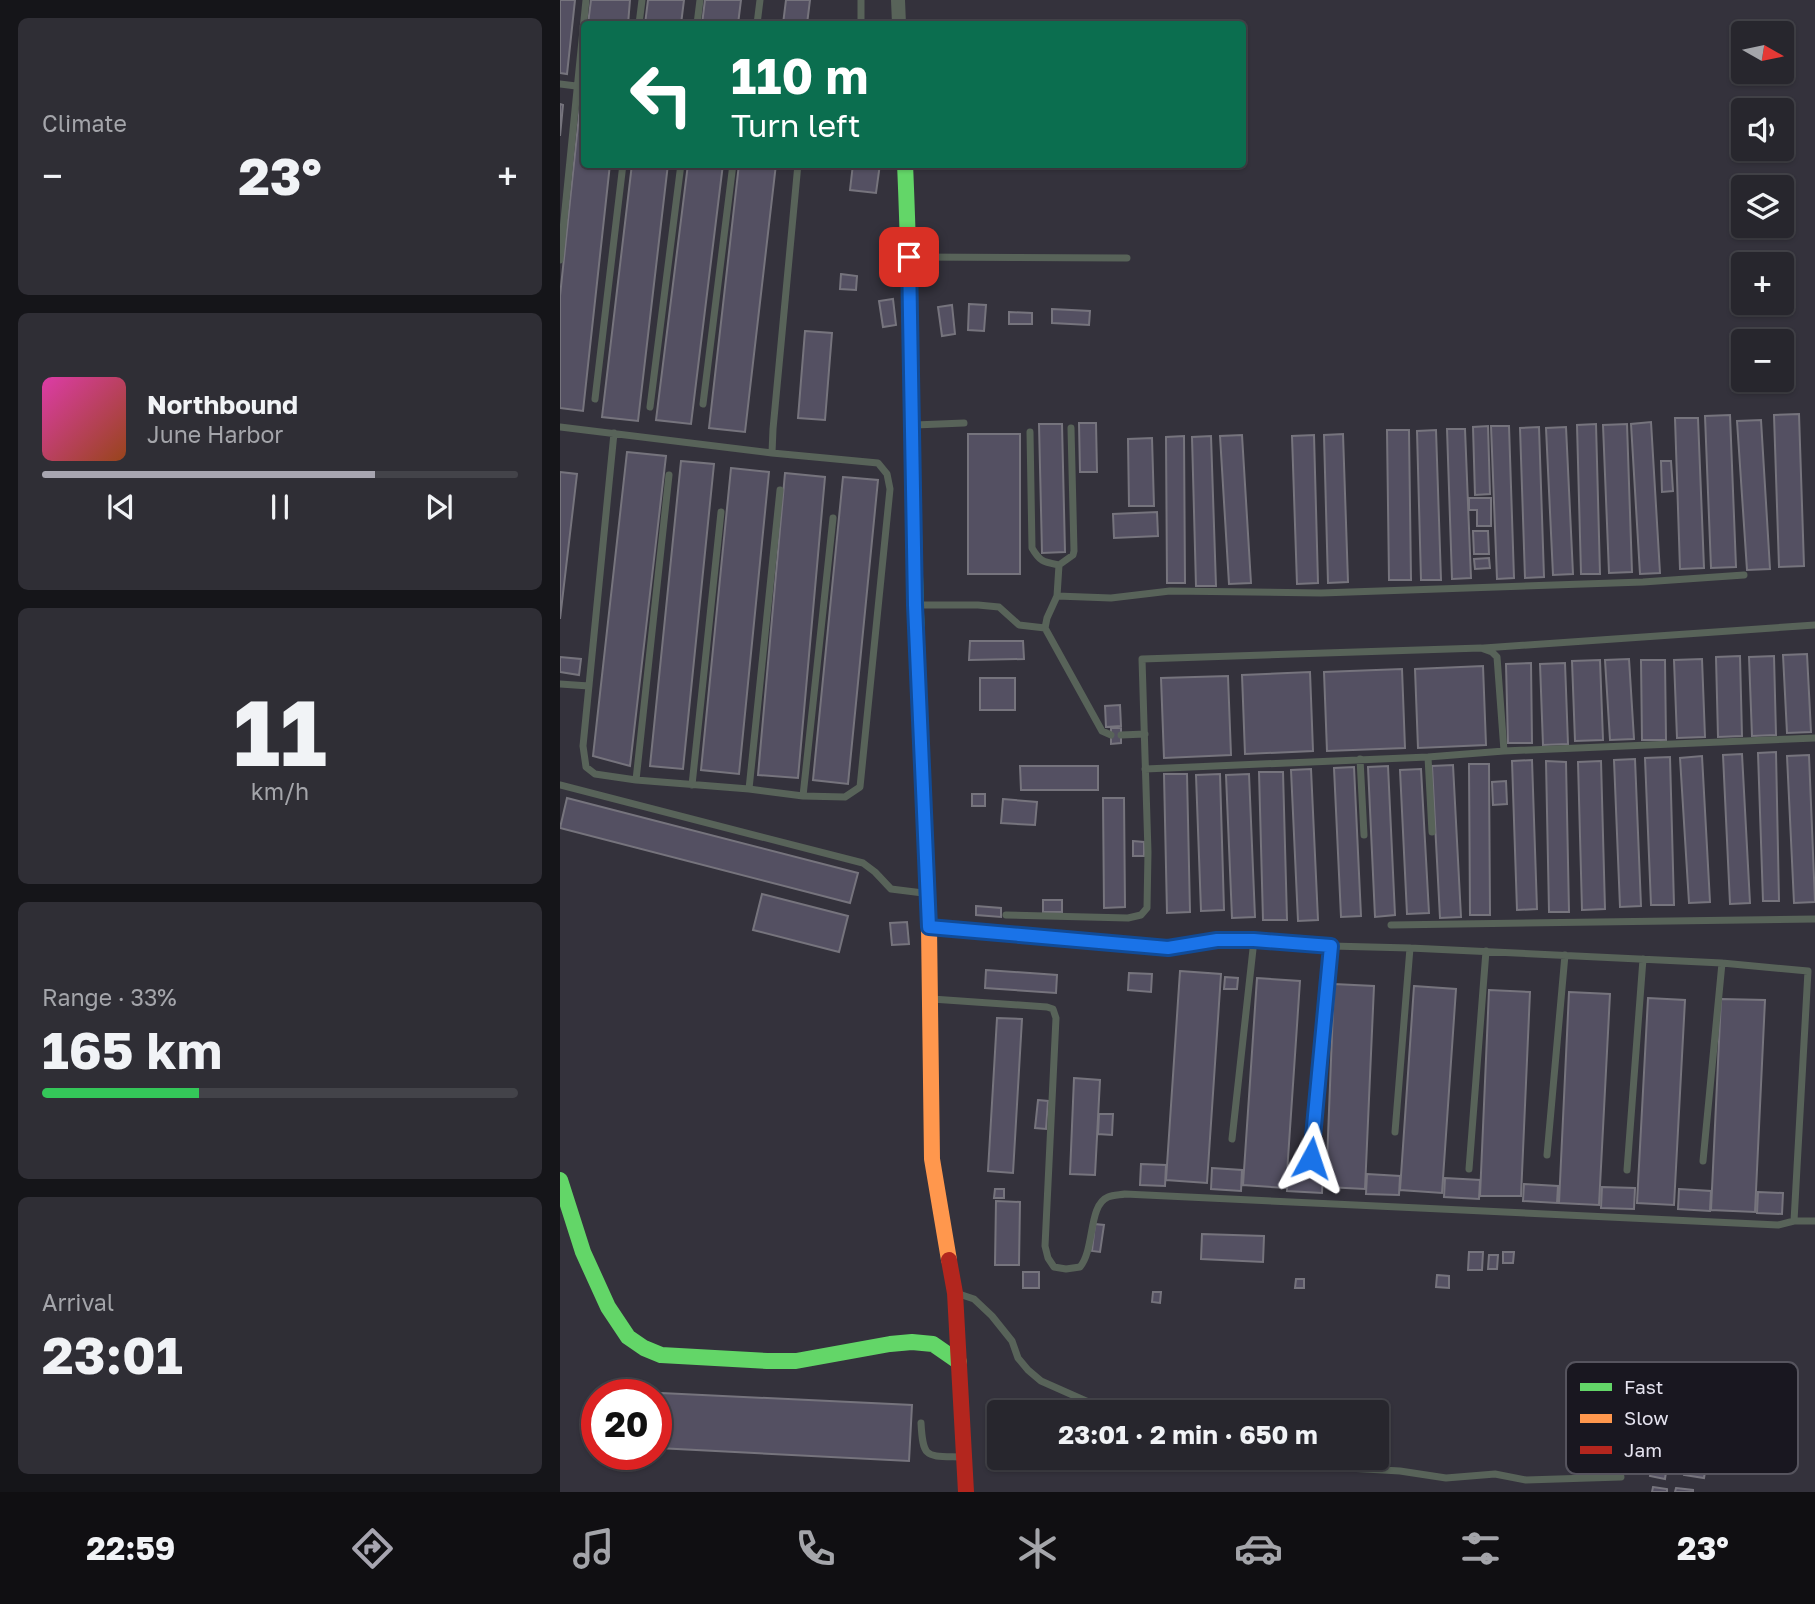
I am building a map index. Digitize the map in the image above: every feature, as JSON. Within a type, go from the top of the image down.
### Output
[{"type":"street","points":[[898,0],[899,21]]},
{"type":"street","points":[[905,168],[915,605],[931,999],[932,1159],[955,1293],[966,1492]]},
{"type":"street","points":[[560,1180],[583,1252],[608,1307],[628,1338],[645,1348],[662,1355],[796,1361],[912,1342],[933,1344],[959,1362]]},
{"type":"lane","points":[[585,21],[586,0]]},
{"type":"lane","points":[[639,21],[642,0]]},
{"type":"lane","points":[[697,21],[700,0]]},
{"type":"lane","points":[[757,21],[760,0]]},
{"type":"lane","points":[[861,0],[862,21]]},
{"type":"lane","points":[[560,84],[581,87],[560,260]]},
{"type":"lane","points":[[595,399],[623,168]]},
{"type":"lane","points":[[650,407],[680,168]]},
{"type":"lane","points":[[703,404],[732,168]]},
{"type":"lane","points":[[772,453],[798,168]]},
{"type":"lane","points":[[909,257],[1127,258]]},
{"type":"lane","points":[[911,425],[964,423]]},
{"type":"lane","points":[[560,427],[614,433],[772,453],[878,463],[887,474],[890,489],[860,787],[845,797],[803,796],[636,780],[595,774],[586,767],[583,746],[614,433]]},
{"type":"lane","points":[[1030,432],[1032,548],[1037,558],[1059,565],[1073,555],[1074,551],[1071,428]]},
{"type":"lane","points":[[636,780],[669,475]]},
{"type":"lane","points":[[749,789],[780,490]]},
{"type":"lane","points":[[692,785],[721,512]]},
{"type":"lane","points":[[803,796],[833,518]]},
{"type":"lane","points":[[1059,565],[1057,596],[1045,628],[1102,731],[1111,735]]},
{"type":"lane","points":[[1057,596],[1111,597],[1170,591],[1321,593],[1643,582],[1744,575]]},
{"type":"lane","points":[[915,605],[999,607],[1019,625],[1045,628]]},
{"type":"lane","points":[[1006,915],[1128,918],[1141,915],[1147,908],[1148,852],[1142,659],[1481,648],[1815,625]]},
{"type":"lane","points":[[1481,648],[1497,657],[1504,751]]},
{"type":"lane","points":[[560,684],[589,686]]},
{"type":"lane","points":[[1121,735],[1145,734]]},
{"type":"lane","points":[[1145,769],[1815,738]]},
{"type":"lane","points":[[1428,757],[1432,832]]},
{"type":"lane","points":[[1360,759],[1364,835]]},
{"type":"lane","points":[[560,785],[863,863],[891,889],[928,893]]},
{"type":"lane","points":[[1391,925],[1815,919]]},
{"type":"lane","points":[[929,927],[1168,948],[1217,940],[1254,940],[1331,946],[1722,963],[1812,971],[1794,1221]]},
{"type":"lane","points":[[1232,1139],[1254,940]]},
{"type":"lane","points":[[1311,1158],[1331,946]]},
{"type":"lane","points":[[1395,1132],[1410,948]]},
{"type":"lane","points":[[1469,1169],[1486,951]]},
{"type":"lane","points":[[1546,1155],[1565,955]]},
{"type":"lane","points":[[1627,1170],[1643,959]]},
{"type":"lane","points":[[1703,1161],[1722,963]]},
{"type":"lane","points":[[931,999],[1054,1009],[1056,1018],[1045,1246],[1054,1267],[1080,1267],[1086,1260],[1093,1222],[1100,1203],[1108,1197],[1125,1194],[1778,1225],[1794,1221],[1815,1221]]},
{"type":"lane","points":[[955,1293],[974,1299],[992,1316],[1012,1341],[1018,1358],[1041,1381],[1084,1400]]},
{"type":"lane","points":[[921,1423],[922,1445],[926,1453],[933,1457],[964,1458]]},
{"type":"lane","points":[[1382,1470],[1446,1478],[1495,1474],[1526,1480],[1621,1477]]},
{"type":"building","points":[[560,0],[575,0],[567,74],[560,73]]},
{"type":"building","points":[[591,0],[630,0],[628,21],[588,21]]},
{"type":"building","points":[[648,0],[684,0],[681,21],[645,21]]},
{"type":"building","points":[[705,0],[741,0],[738,21],[702,21]]},
{"type":"building","points":[[786,0],[810,0],[807,21],[783,21]]},
{"type":"building","points":[[560,104],[563,105],[560,136]]},
{"type":"building","points":[[581,106],[581,168],[610,168],[583,411],[560,408],[560,296]]},
{"type":"building","points":[[632,168],[668,168],[638,421],[602,417]]},
{"type":"building","points":[[688,168],[723,168],[691,424],[656,420]]},
{"type":"building","points":[[739,168],[776,168],[745,432],[709,428]]},
{"type":"building","points":[[853,168],[879,168],[876,193],[850,190]]},
{"type":"building","points":[[841,274],[857,276],[856,290],[840,289]]},
{"type":"building","points":[[893,299],[896,325],[883,327],[879,301]]},
{"type":"building","points":[[969,304],[986,305],[984,331],[968,330]]},
{"type":"building","points":[[952,305],[955,334],[942,336],[938,307]]},
{"type":"building","points":[[1052,309],[1090,311],[1089,325],[1052,323]]},
{"type":"building","points":[[1009,312],[1032,313],[1032,324],[1009,324]]},
{"type":"building","points":[[805,331],[832,333],[825,420],[798,418]]},
{"type":"building","points":[[1799,414],[1804,566],[1779,567],[1774,415]]},
{"type":"building","points":[[1730,415],[1736,567],[1711,568],[1705,416]]},
{"type":"building","points":[[1675,418],[1698,418],[1704,568],[1680,569]]},
{"type":"building","points":[[1761,420],[1770,569],[1747,570],[1737,421]]},
{"type":"building","points":[[1651,422],[1660,573],[1640,574],[1631,424]]},
{"type":"building","points":[[1079,423],[1096,423],[1097,472],[1080,472]]},
{"type":"building","points":[[1039,424],[1062,424],[1065,552],[1042,553]]},
{"type":"building","points":[[1596,424],[1600,574],[1581,574],[1577,425]]},
{"type":"building","points":[[1627,424],[1632,572],[1609,573],[1603,425]]},
{"type":"building","points":[[1488,426],[1490,494],[1475,495],[1473,427]]},
{"type":"building","points":[[1491,426],[1509,426],[1514,578],[1497,579]]},
{"type":"building","points":[[1539,427],[1544,577],[1525,578],[1520,428]]},
{"type":"building","points":[[1566,427],[1573,574],[1553,575],[1546,428]]},
{"type":"building","points":[[1447,429],[1465,429],[1471,578],[1452,579]]},
{"type":"building","points":[[1387,430],[1409,430],[1411,580],[1389,580]]},
{"type":"building","points":[[1436,430],[1441,580],[1421,580],[1417,431]]},
{"type":"building","points":[[968,434],[1020,434],[1020,574],[968,574]]},
{"type":"building","points":[[1343,434],[1348,582],[1328,583],[1324,435]]},
{"type":"building","points":[[1242,435],[1251,583],[1229,584],[1220,436]]},
{"type":"building","points":[[1314,435],[1318,583],[1297,584],[1292,436]]},
{"type":"building","points":[[1184,436],[1185,583],[1167,583],[1166,437]]},
{"type":"building","points":[[1211,436],[1216,586],[1196,586],[1192,437]]},
{"type":"building","points":[[1152,438],[1154,506],[1129,506],[1128,439]]},
{"type":"building","points":[[627,452],[666,456],[630,766],[593,756]]},
{"type":"building","points":[[681,461],[714,464],[683,769],[650,766]]},
{"type":"building","points":[[1661,461],[1671,461],[1673,491],[1662,492]]},
{"type":"building","points":[[731,468],[769,472],[739,774],[701,770]]},
{"type":"building","points":[[560,472],[577,474],[560,619]]},
{"type":"building","points":[[785,473],[825,477],[798,778],[758,775]]},
{"type":"building","points":[[843,477],[878,480],[848,784],[813,780]]},
{"type":"building","points":[[1469,498],[1491,498],[1491,526],[1477,526],[1477,510],[1469,510]]},
{"type":"building","points":[[1157,512],[1158,536],[1114,538],[1113,514]]},
{"type":"building","points":[[1473,531],[1488,531],[1489,554],[1474,554]]},
{"type":"building","points":[[1489,558],[1490,568],[1475,569],[1474,559]]},
{"type":"building","points":[[970,641],[1023,641],[1024,659],[969,660]]},
{"type":"building","points":[[1807,654],[1811,732],[1787,733],[1783,655]]},
{"type":"building","points":[[1740,656],[1742,736],[1718,737],[1716,657]]},
{"type":"building","points":[[1774,656],[1776,735],[1752,736],[1749,657]]},
{"type":"building","points":[[560,657],[581,659],[579,675],[560,672]]},
{"type":"building","points":[[1629,659],[1634,739],[1610,740],[1605,660]]},
{"type":"building","points":[[1702,659],[1705,737],[1677,738],[1674,660]]},
{"type":"building","points":[[1600,660],[1603,740],[1575,741],[1572,661]]},
{"type":"building","points":[[1641,660],[1665,660],[1666,740],[1642,740]]},
{"type":"building","points":[[1531,663],[1532,743],[1508,743],[1506,664]]},
{"type":"building","points":[[1565,663],[1568,744],[1543,745],[1540,664]]},
{"type":"building","points":[[1483,666],[1486,745],[1418,748],[1415,669]]},
{"type":"building","points":[[1402,669],[1405,748],[1327,751],[1324,672]]},
{"type":"building","points":[[1310,672],[1313,751],[1245,754],[1242,675]]},
{"type":"building","points":[[1228,676],[1231,755],[1164,758],[1161,678]]},
{"type":"building","points":[[980,678],[1015,678],[1015,710],[980,710]]},
{"type":"building","points":[[1120,705],[1121,726],[1106,727],[1105,706]]},
{"type":"building","points":[[1111,728],[1121,728],[1121,743],[1111,744]]},
{"type":"building","points":[[1776,752],[1779,901],[1763,901],[1758,753]]},
{"type":"building","points":[[1742,754],[1750,903],[1730,904],[1723,755]]},
{"type":"building","points":[[1809,755],[1815,902],[1794,903],[1787,756]]},
{"type":"building","points":[[1702,756],[1710,902],[1689,903],[1680,758]]},
{"type":"building","points":[[1670,757],[1674,905],[1651,905],[1645,758]]},
{"type":"building","points":[[1635,759],[1641,906],[1620,907],[1614,760]]},
{"type":"building","points":[[1532,760],[1537,909],[1517,910],[1512,761]]},
{"type":"building","points":[[1546,761],[1566,762],[1569,912],[1549,912]]},
{"type":"building","points":[[1601,761],[1605,909],[1582,910],[1578,762]]},
{"type":"building","points":[[1469,764],[1489,764],[1490,915],[1470,915]]},
{"type":"building","points":[[1453,765],[1461,917],[1440,918],[1432,766]]},
{"type":"building","points":[[1020,766],[1098,766],[1098,790],[1021,790]]},
{"type":"building","points":[[1388,766],[1395,915],[1375,917],[1368,767]]},
{"type":"building","points":[[1354,767],[1361,916],[1341,917],[1334,768]]},
{"type":"building","points":[[1311,769],[1318,920],[1298,921],[1291,770]]},
{"type":"building","points":[[1421,769],[1429,913],[1407,914],[1400,770]]},
{"type":"building","points":[[1259,772],[1283,772],[1287,920],[1263,920]]},
{"type":"building","points":[[1164,774],[1187,774],[1190,912],[1167,913]]},
{"type":"building","points":[[1220,774],[1224,910],[1201,911],[1196,775]]},
{"type":"building","points":[[1249,774],[1255,917],[1232,918],[1226,775]]},
{"type":"building","points":[[1506,781],[1507,804],[1493,805],[1492,782]]},
{"type":"building","points":[[972,794],[985,794],[985,806],[972,806]]},
{"type":"building","points":[[567,798],[858,873],[850,903],[560,828]]},
{"type":"building","points":[[1103,798],[1124,798],[1125,907],[1104,908]]},
{"type":"building","points":[[1003,799],[1037,802],[1035,825],[1001,823]]},
{"type":"building","points":[[1133,841],[1144,842],[1144,856],[1133,856]]},
{"type":"building","points":[[762,894],[848,916],[839,952],[753,930]]},
{"type":"building","points":[[1043,900],[1062,900],[1062,912],[1043,912]]},
{"type":"building","points":[[976,906],[1001,908],[1001,917],[976,915]]},
{"type":"building","points":[[907,922],[909,944],[892,945],[890,923]]},
{"type":"building","points":[[986,970],[1057,975],[1056,993],[985,988]]},
{"type":"building","points":[[1180,971],[1221,974],[1207,1183],[1166,1180]]},
{"type":"building","points":[[1129,973],[1152,974],[1151,992],[1128,990]]},
{"type":"building","points":[[1225,977],[1238,978],[1237,989],[1224,989]]},
{"type":"building","points":[[1257,978],[1300,981],[1286,1188],[1243,1185]]},
{"type":"building","points":[[1334,984],[1374,986],[1365,1189],[1326,1187]]},
{"type":"building","points":[[1414,986],[1456,989],[1442,1193],[1400,1190]]},
{"type":"building","points":[[1489,990],[1530,992],[1521,1196],[1480,1196]]},
{"type":"building","points":[[1569,992],[1610,994],[1599,1205],[1559,1203]]},
{"type":"building","points":[[1648,998],[1685,1000],[1674,1205],[1637,1203]]},
{"type":"building","points":[[1721,999],[1765,1000],[1755,1212],[1711,1210]]},
{"type":"building","points":[[997,1018],[1022,1019],[1013,1173],[988,1171]]},
{"type":"building","points":[[1074,1078],[1100,1080],[1095,1175],[1070,1174]]},
{"type":"building","points":[[1038,1100],[1048,1101],[1046,1129],[1035,1128]]},
{"type":"building","points":[[1099,1114],[1113,1114],[1112,1135],[1098,1134]]},
{"type":"building","points":[[1141,1164],[1166,1165],[1165,1186],[1140,1185]]},
{"type":"building","points":[[1212,1168],[1242,1170],[1241,1191],[1211,1189]]},
{"type":"building","points":[[1288,1171],[1323,1172],[1322,1193],[1287,1191]]},
{"type":"building","points":[[1367,1174],[1400,1176],[1399,1195],[1366,1194]]},
{"type":"building","points":[[1445,1178],[1480,1180],[1479,1199],[1444,1197]]},
{"type":"building","points":[[1524,1184],[1558,1186],[1557,1203],[1523,1201]]},
{"type":"building","points":[[1602,1187],[1635,1188],[1634,1209],[1601,1208]]},
{"type":"building","points":[[995,1189],[1004,1189],[1004,1198],[994,1198]]},
{"type":"building","points":[[1679,1189],[1711,1191],[1710,1211],[1678,1209]]},
{"type":"building","points":[[1758,1192],[1783,1193],[1782,1214],[1757,1213]]},
{"type":"building","points":[[996,1201],[1020,1202],[1019,1265],[995,1265]]},
{"type":"building","points":[[1095,1224],[1104,1225],[1100,1252],[1092,1251]]},
{"type":"building","points":[[1202,1234],[1264,1236],[1263,1262],[1201,1259]]},
{"type":"building","points":[[1469,1252],[1483,1252],[1482,1270],[1468,1270]]},
{"type":"building","points":[[1503,1252],[1514,1252],[1513,1263],[1503,1263]]},
{"type":"building","points":[[1489,1255],[1498,1255],[1497,1269],[1488,1269]]},
{"type":"building","points":[[1023,1272],[1039,1272],[1039,1288],[1023,1288]]},
{"type":"building","points":[[1437,1275],[1449,1276],[1449,1288],[1436,1287]]},
{"type":"building","points":[[1296,1279],[1304,1279],[1304,1288],[1295,1288]]},
{"type":"building","points":[[1153,1292],[1161,1292],[1160,1303],[1152,1302]]},
{"type":"building","points":[[672,1394],[912,1405],[909,1461],[672,1449]]},
{"type":"building","points":[[1650,1474],[1666,1474],[1665,1479]]},
{"type":"building","points":[[1684,1474],[1705,1474],[1704,1478]]},
{"type":"building","points":[[1653,1487],[1667,1489],[1667,1492],[1652,1492]]},
{"type":"building","points":[[1676,1488],[1693,1490],[1693,1492],[1675,1492]]},
{"type":"traffic: fast","points":[[905,168],[919,696]]},
{"type":"traffic: fast","points":[[560,1180],[583,1252],[608,1307],[628,1337],[644,1348],[661,1355],[796,1361],[912,1342],[933,1344],[959,1362]]},
{"type":"traffic: slow","points":[[919,696],[929,927],[932,1159],[949,1260]]},
{"type":"traffic: jam","points":[[949,1260],[955,1293],[966,1492]]},
{"type":"route","points":[[909,257],[915,605],[929,927],[1168,948],[1217,940],[1331,946],[1311,1158]]}]
